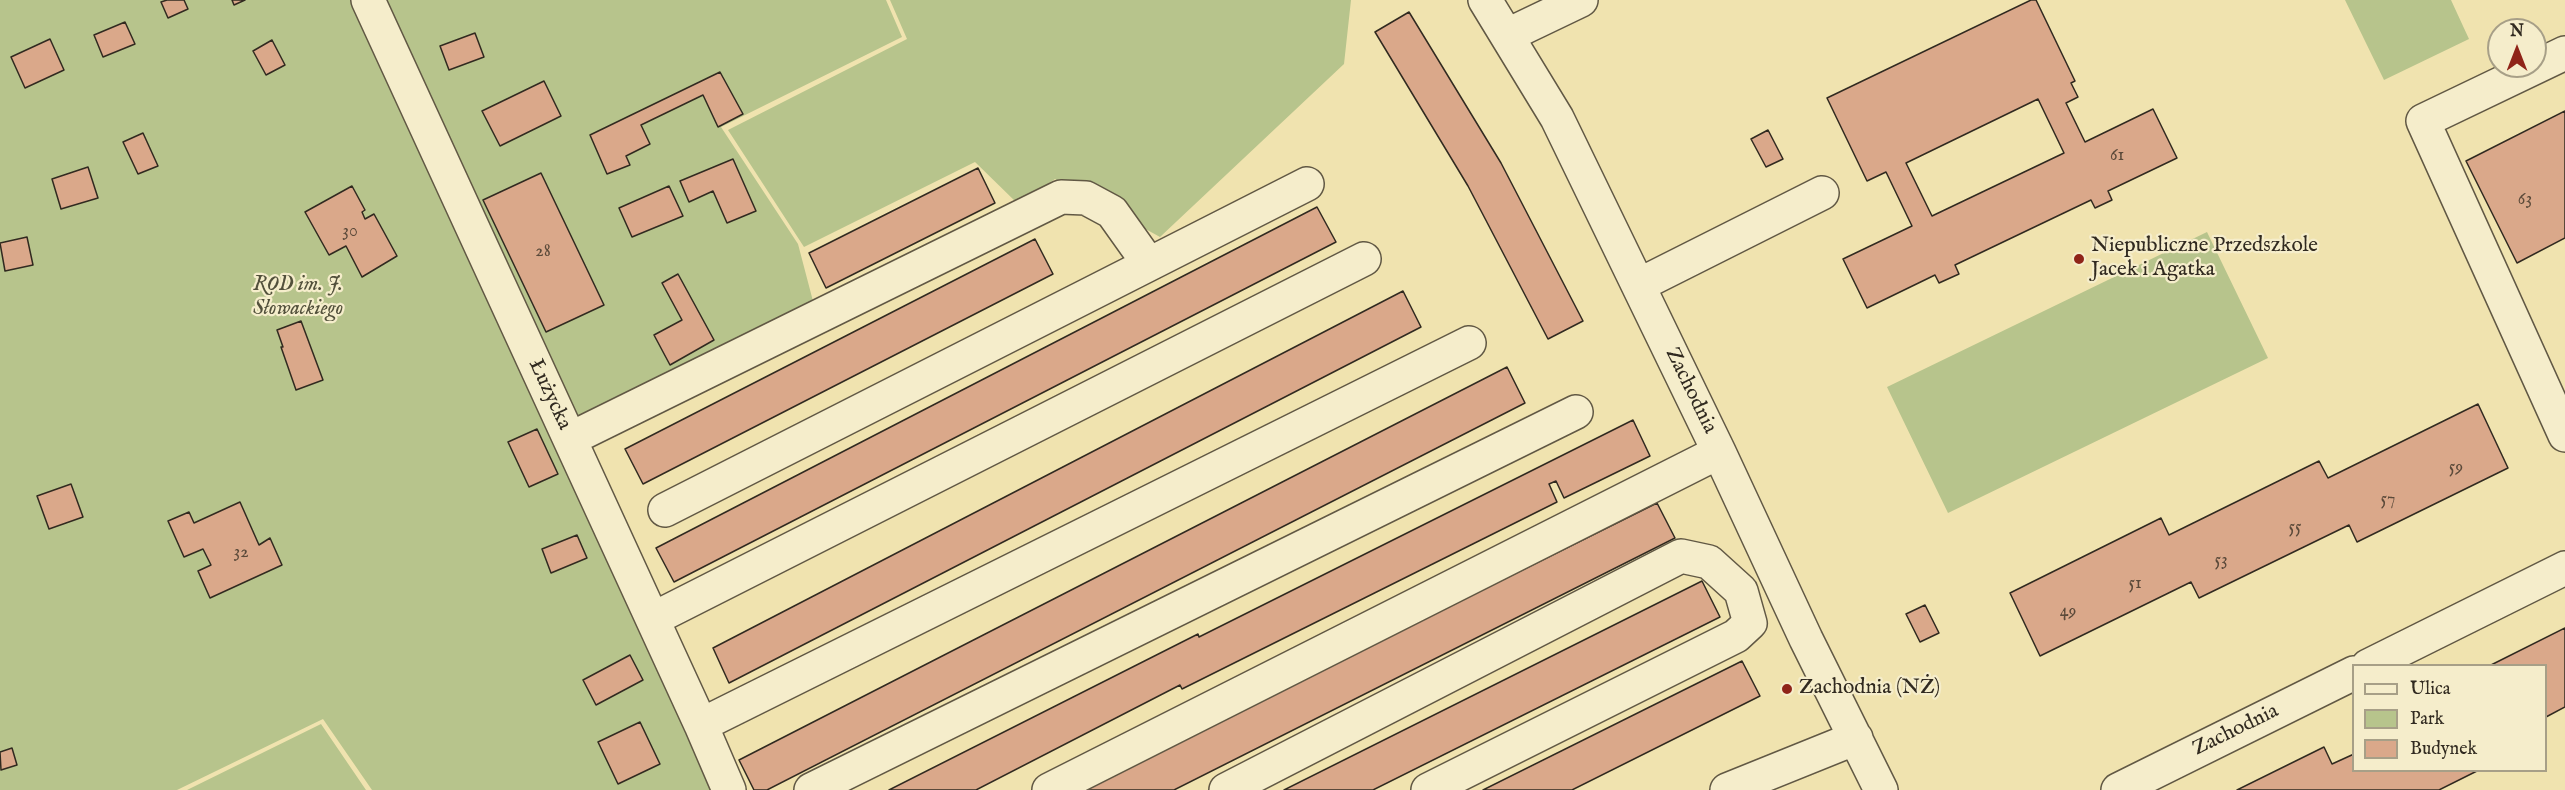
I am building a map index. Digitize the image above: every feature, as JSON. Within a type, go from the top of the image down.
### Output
[{"type":"street","name":"Łużycka","points":[[368,0],[653,619],[729,790]]},
{"type":"street","name":"Zachodnia","points":[[1485,0],[1557,118],[1719,452],[1806,639],[1881,790]]},
{"type":"street","points":[[1508,35],[1581,0]]},
{"type":"street","points":[[2565,53],[2423,121],[2565,435]]},
{"type":"street","points":[[665,510],[1307,184]]},
{"type":"street","points":[[1639,285],[1822,193]]},
{"type":"street","points":[[570,439],[1061,197],[1086,198],[1112,212],[1149,264]]},
{"type":"street","points":[[653,619],[1365,259]]},
{"type":"street","points":[[701,725],[1469,343]]},
{"type":"street","points":[[811,790],[1576,412]]},
{"type":"street","points":[[1049,790],[1719,452]]},
{"type":"street","points":[[1226,790],[1681,556],[1709,562],[1741,591],[1750,623],[1736,636],[1428,790]]},
{"type":"street","points":[[2372,664],[2565,568]]},
{"type":"street","name":"Zachodnia","points":[[2118,790],[2352,674]]},
{"type":"street","points":[[1727,790],[1856,738]]},
{"type":"green space","name":"ROD im. J. Słowackiego","points":[[0,0],[886,0],[902,37],[721,127],[798,244],[814,305],[562,438],[721,790],[372,790],[323,719],[177,790],[0,790]]},
{"type":"green space","points":[[890,0],[1351,0],[1344,64],[1160,237],[1055,179],[1018,204],[975,162],[804,247],[728,130],[907,39]]},
{"type":"green space","points":[[2345,0],[2451,0],[2469,39],[2384,80]]},
{"type":"green space","points":[[2207,232],[2268,358],[1948,513],[1887,387]]},
{"type":"green space","points":[[321,724],[366,790],[187,790]]},
{"type":"building","points":[[184,0],[188,9],[168,18],[161,2]]},
{"type":"building","points":[[232,0],[245,0],[234,5]]},
{"type":"building","points":[[2031,0],[2036,0],[2075,81],[2071,83],[2078,97],[2066,103],[2085,142],[2153,109],[2177,158],[2108,191],[2112,200],[2095,208],[2091,200],[1955,265],[1959,274],[1939,283],[1935,275],[1867,308],[1843,259],[1912,226],[1886,172],[1867,181],[1827,98]],"holes":[[[2038,99],[2064,153],[1932,216],[1906,163]]]},
{"type":"building","points":[[1409,12],[1501,163],[1583,321],[1548,339],[1468,186],[1375,32]]},
{"type":"building","points":[[125,22],[135,44],[103,57],[94,35]]},
{"type":"building","points":[[475,33],[484,57],[449,70],[440,46]]},
{"type":"building","points":[[50,39],[64,70],[25,88],[11,57]]},
{"type":"building","points":[[272,40],[285,65],[266,75],[253,51]]},
{"type":"building","points":[[720,72],[743,114],[718,127],[703,95],[641,125],[650,144],[626,156],[630,165],[607,174],[590,135]]},
{"type":"building","points":[[544,81],[561,116],[500,146],[482,111]]},
{"type":"building","points":[[2565,111],[2565,238],[2517,263],[2466,161]]},
{"type":"building","points":[[1768,130],[1783,159],[1766,167],[1751,139]]},
{"type":"building","points":[[143,133],[158,166],[138,174],[123,142]]},
{"type":"building","points":[[733,159],[756,211],[727,223],[713,191],[689,202],[680,181]]},
{"type":"building","points":[[88,167],[98,198],[61,209],[52,179]]},
{"type":"building","points":[[978,168],[995,203],[826,288],[809,253]]},
{"type":"building","points":[[541,173],[604,305],[546,332],[483,200]]},
{"type":"building","points":[[352,186],[365,210],[362,212],[365,219],[374,214],[397,256],[362,277],[346,246],[329,255],[305,212]]},
{"type":"building","points":[[669,186],[683,216],[632,237],[619,208]]},
{"type":"building","points":[[1317,207],[1336,242],[674,582],[656,548]]},
{"type":"building","points":[[27,237],[33,265],[5,271],[0,243]]},
{"type":"building","points":[[1035,239],[1053,274],[643,484],[625,449]]},
{"type":"building","points":[[678,274],[714,340],[670,365],[654,335],[682,320],[662,283]]},
{"type":"building","points":[[1403,291],[1421,327],[729,683],[713,648]]},
{"type":"building","points":[[301,321],[323,380],[296,390],[277,330]]},
{"type":"building","points":[[1507,367],[1525,403],[767,790],[754,790],[739,760]]},
{"type":"building","points":[[2478,404],[2508,468],[2357,542],[2349,525],[2199,598],[2191,582],[2040,656],[2010,593],[2161,518],[2169,535],[2319,461],[2328,478]]},
{"type":"building","points":[[1633,420],[1650,456],[1564,498],[1556,481],[1549,484],[1557,502],[1182,689],[1180,685],[976,790],[889,790],[1198,634],[1199,637]]},
{"type":"building","points":[[537,429],[558,474],[529,487],[508,442]]},
{"type":"building","points":[[71,484],[83,517],[49,529],[37,496]]},
{"type":"building","points":[[240,502],[259,545],[270,538],[282,565],[210,598],[198,571],[211,565],[203,549],[184,557],[168,521],[189,512],[194,523]]},
{"type":"building","points":[[1657,503],[1675,538],[1174,790],[1079,790]]},
{"type":"building","points":[[577,535],[587,558],[551,573],[542,549]]},
{"type":"building","points":[[1702,581],[1720,617],[1373,790],[1284,790]]},
{"type":"building","points":[[1925,605],[1939,633],[1920,642],[1906,614]]},
{"type":"building","points":[[2565,628],[2565,707],[2547,716],[2547,664],[2493,664]]},
{"type":"building","points":[[630,655],[643,680],[596,705],[583,680]]},
{"type":"building","points":[[1742,661],[1760,696],[1572,790],[1483,790]]},
{"type":"building","points":[[640,722],[660,764],[618,784],[598,742]]},
{"type":"building","points":[[2324,747],[2332,764],[2352,755],[2352,772],[2475,772],[2439,790],[2237,790]]},
{"type":"building","points":[[12,748],[17,765],[1,770],[0,752]]},
{"type":"place","name":"Niepubliczne Przedszkole Jacek i Agatka","points":[[2079,259]]},
{"type":"place","name":"Zachodnia (NŻ)","points":[[1787,689]]}]
